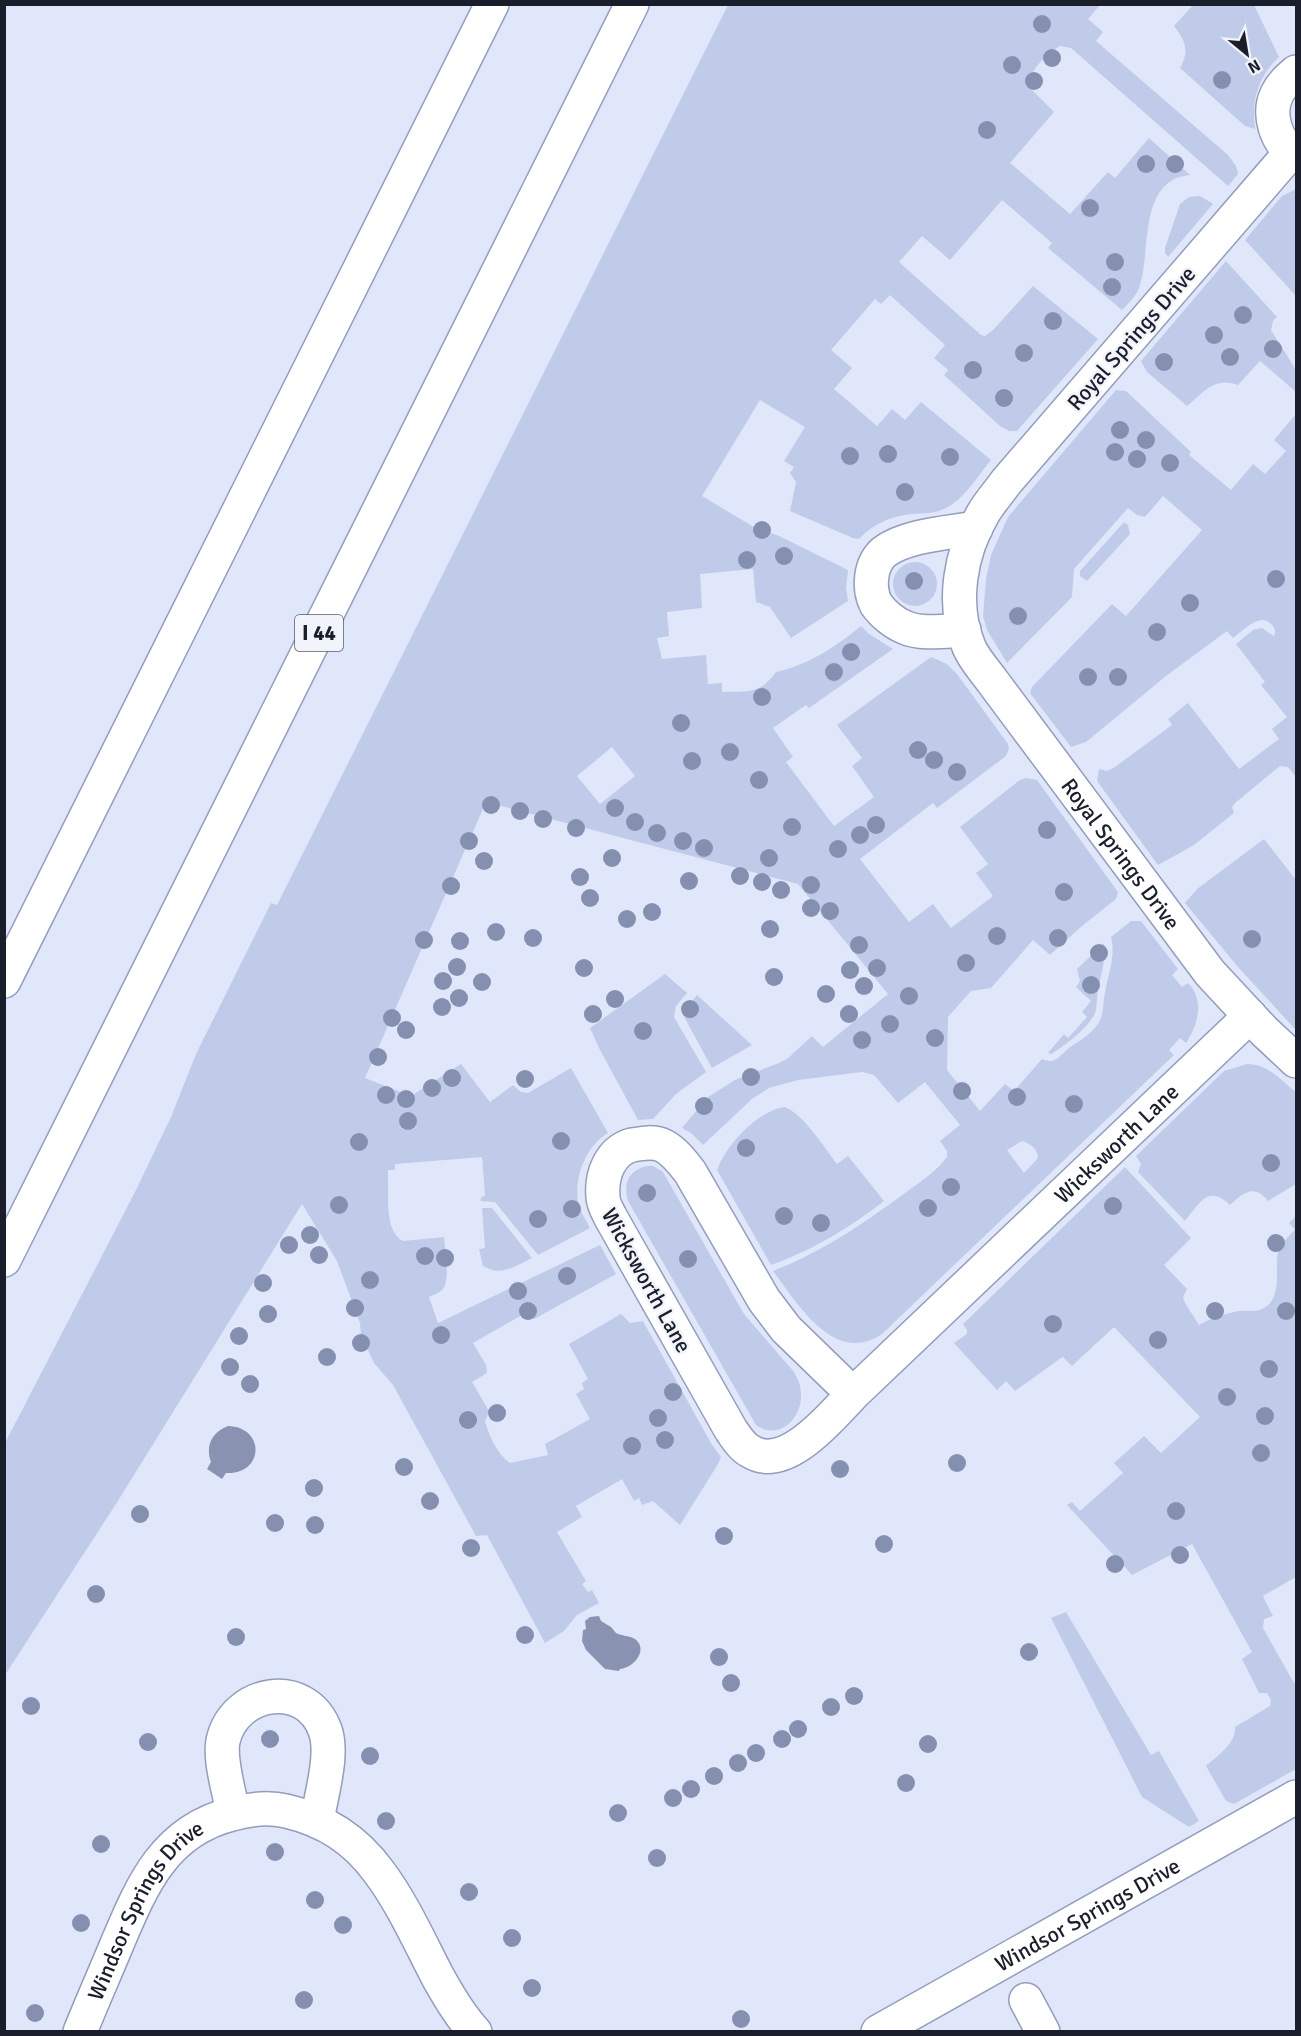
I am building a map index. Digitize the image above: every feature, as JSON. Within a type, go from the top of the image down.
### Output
[{"type":"main road","points":[[4,981],[492,4]]},
{"type":"main road","name":"I 44","points":[[4,1260],[632,4]]},
{"type":"main road","name":"Royal Springs Drive","points":[[1296,72],[1276,95],[1273,110],[1275,126],[1281,140],[1294,152],[1006,482],[983,513],[969,544],[960,581],[958,602],[970,649],[987,674],[1210,973],[1296,1061]]},
{"type":"main road","points":[[964,630],[922,631],[905,628],[888,617],[876,604],[871,583],[873,568],[882,554],[900,542],[976,528]]},
{"type":"main road","name":"Wicksworth Lane","points":[[853,1394],[786,1329],[764,1300],[690,1172],[679,1158],[664,1146],[644,1142],[626,1147],[611,1159],[604,1175],[603,1198],[610,1218],[731,1430],[750,1452],[767,1456],[784,1453],[815,1433],[853,1394],[1250,1016]]},
{"type":"main road","name":"Windsor Springs Drive","points":[[234,1813],[222,1743],[228,1726],[238,1712],[252,1701],[269,1696],[287,1697],[303,1704],[316,1714],[325,1729],[328,1746],[316,1821]]},
{"type":"main road","name":"Windsor Springs Drive","points":[[878,2031],[1296,1797]]},
{"type":"main road","name":"Windsor Springs Drive","points":[[80,2031],[147,1878],[170,1850],[190,1832],[212,1819],[234,1813],[274,1808],[306,1815],[358,1846],[380,1873],[452,2002],[475,2031]]},
{"type":"main road","points":[[1026,2000],[1043,2031]]},
{"type":"shaded area","points":[[728,5],[1100,5],[1088,19],[1103,32],[1096,41],[1228,155],[1236,166],[1238,174],[1228,186],[1071,48],[1060,46],[1049,54],[1035,68],[1028,86],[1054,112],[1010,163],[1070,214],[1108,172],[1115,178],[1149,138],[1190,175],[1173,180],[1162,190],[1154,203],[1143,273],[1139,288],[1132,300],[1122,310],[1048,248],[1052,243],[1002,200],[950,260],[922,236],[899,262],[981,335],[985,336],[993,330],[1033,286],[1098,339],[1017,431],[1009,431],[1000,426],[944,375],[948,370],[934,358],[945,345],[890,295],[881,304],[875,299],[831,350],[852,368],[834,389],[877,426],[892,409],[905,420],[921,402],[991,460],[970,488],[944,509],[890,519],[876,525],[859,539],[853,538],[790,511],[796,482],[790,473],[794,467],[784,461],[805,427],[760,400],[702,496],[757,529],[777,535],[848,570],[846,587],[848,601],[791,638],[770,607],[756,602],[753,569],[700,574],[702,608],[667,612],[669,636],[657,638],[662,659],[706,655],[708,684],[722,683],[722,692],[759,688],[776,672],[800,665],[821,654],[861,626],[869,634],[893,649],[809,708],[806,705],[773,728],[793,757],[786,762],[834,826],[874,797],[852,766],[862,758],[837,725],[931,657],[947,664],[957,674],[1008,744],[1009,749],[1006,756],[937,808],[933,803],[860,859],[909,922],[933,904],[951,928],[993,896],[976,873],[988,864],[960,827],[1020,780],[1026,778],[1037,780],[1118,892],[1116,899],[1050,955],[1033,940],[991,988],[971,991],[948,1017],[947,1070],[980,1111],[1005,1084],[1014,1091],[1042,1059],[1051,1061],[1057,1059],[1094,1029],[1102,1014],[1112,958],[1111,937],[1131,921],[1141,921],[1178,969],[1172,975],[1182,987],[1188,983],[1197,997],[1198,1013],[1194,1028],[1186,1043],[1180,1038],[1169,1050],[1174,1055],[882,1334],[865,1342],[848,1342],[833,1337],[806,1314],[773,1271],[840,1238],[925,1178],[947,1157],[947,1151],[940,1141],[960,1125],[925,1082],[898,1103],[874,1075],[862,1072],[798,1080],[769,1088],[752,1099],[703,1145],[682,1128],[708,1097],[735,1080],[787,1059],[812,1036],[823,1047],[888,994],[798,884],[486,802],[365,1078],[411,1096],[461,1064],[490,1102],[513,1085],[521,1092],[528,1093],[571,1068],[608,1133],[593,1146],[588,1154],[578,1182],[578,1202],[590,1228],[538,1255],[495,1202],[481,1201],[481,1197],[485,1196],[482,1157],[395,1164],[395,1170],[388,1170],[390,1221],[397,1236],[403,1241],[444,1237],[447,1265],[445,1286],[438,1293],[429,1297],[438,1323],[600,1245],[616,1274],[534,1319],[529,1311],[473,1343],[486,1365],[487,1373],[472,1382],[489,1411],[485,1422],[492,1439],[501,1455],[510,1463],[548,1455],[545,1444],[590,1419],[576,1394],[584,1389],[582,1383],[588,1379],[569,1344],[621,1314],[630,1323],[643,1321],[721,1457],[718,1464],[680,1525],[653,1501],[642,1505],[639,1498],[634,1501],[622,1479],[576,1506],[582,1517],[557,1532],[586,1581],[582,1584],[588,1592],[592,1590],[599,1603],[577,1615],[564,1631],[545,1643],[487,1535],[476,1536],[393,1385],[374,1363],[361,1335],[360,1323],[337,1261],[302,1204],[116,1504],[5,1675],[5,1443],[135,1192],[171,1117],[196,1054],[271,903],[277,905]],"holes":[[[612,747],[635,776],[600,804],[577,776]],[[1022,1141],[1033,1147],[1038,1158],[1024,1173],[1007,1150]]]},
{"type":"shaded area","points":[[1193,5],[1254,5],[1279,57],[1266,72],[1255,99],[1255,129],[1245,126],[1180,68],[1185,56],[1185,46],[1174,26]]},
{"type":"shaded area","points":[[1296,189],[1296,296],[1245,240],[1282,196]]},
{"type":"shaded area","points":[[1200,196],[1213,204],[1168,257],[1165,248],[1180,204],[1189,197]]},
{"type":"shaded area","points":[[1226,261],[1277,317],[1273,321],[1271,330],[1296,370],[1296,392],[1260,361],[1238,385],[1216,384],[1187,406],[1147,372],[1141,361]]},
{"type":"shaded area","points":[[1116,390],[1126,391],[1191,452],[1189,455],[1231,490],[1253,464],[1265,474],[1286,451],[1274,440],[1296,414],[1296,777],[1288,767],[1280,766],[1235,803],[1232,807],[1234,813],[1194,845],[1158,865],[1097,781],[1099,769],[1107,771],[1115,767],[1172,725],[1168,719],[1188,703],[1239,769],[1279,739],[1272,729],[1287,717],[1261,685],[1265,682],[1236,644],[1253,630],[1262,628],[1274,636],[1273,626],[1266,620],[1261,620],[1233,638],[1227,631],[1166,676],[1086,742],[1071,747],[1030,693],[1032,687],[1112,604],[1126,616],[1202,530],[1163,496],[1145,517],[1137,515],[1128,508],[1074,569],[1072,597],[1007,663],[987,630],[983,616],[986,579],[991,555],[1008,517]]},
{"type":"shaded area","points":[[1124,522],[1128,525],[1130,534],[1087,581],[1080,576],[1080,571]]},
{"type":"shaded area","points":[[915,562],[930,569],[937,584],[930,599],[915,606],[900,599],[893,584],[900,569]]},
{"type":"shaded area","points":[[1264,839],[1296,880],[1296,1030],[1238,967],[1185,903],[1197,889]]},
{"type":"shaded area","points":[[1104,943],[1104,959],[1095,1013],[1076,1036],[1051,1054],[1048,1053],[1064,1034],[1068,1038],[1087,1017],[1082,1012],[1091,1001],[1076,987],[1080,981],[1077,969]]},
{"type":"shaded area","points":[[665,974],[687,993],[676,1006],[674,1017],[706,1072],[676,1094],[653,1119],[638,1120],[590,1028]]},
{"type":"shaded area","points":[[697,995],[752,1045],[712,1068],[682,1013]]},
{"type":"shaded area","points":[[1247,1064],[1268,1070],[1296,1092],[1296,1184],[1268,1201],[1258,1192],[1253,1191],[1239,1197],[1230,1205],[1216,1196],[1210,1196],[1200,1202],[1185,1221],[1138,1172],[1141,1164],[1136,1156],[1224,1071]]},
{"type":"shaded area","points":[[785,1107],[806,1124],[837,1164],[848,1156],[884,1201],[830,1237],[801,1253],[771,1265],[717,1170],[721,1160],[744,1130],[764,1115]]},
{"type":"shaded area","points":[[647,1166],[653,1166],[663,1172],[744,1314],[794,1372],[799,1383],[800,1404],[793,1419],[780,1429],[764,1429],[756,1425],[628,1201],[626,1189],[631,1175]]},
{"type":"shaded area","points":[[1125,1167],[1191,1238],[1164,1265],[1187,1289],[1183,1297],[1185,1303],[1199,1325],[1229,1313],[1259,1310],[1269,1304],[1276,1291],[1278,1252],[1295,1230],[1289,1223],[1296,1216],[1296,1577],[1263,1596],[1273,1616],[1264,1619],[1263,1628],[1294,1683],[1296,1682],[1296,1769],[1234,1804],[1226,1801],[1206,1766],[1229,1744],[1235,1727],[1270,1706],[1271,1700],[1267,1693],[1259,1693],[1242,1659],[1252,1652],[1192,1544],[1132,1575],[1067,1505],[1072,1502],[1080,1511],[1123,1473],[1114,1463],[1144,1436],[1161,1453],[1200,1417],[1114,1327],[1072,1366],[1063,1357],[1015,1391],[1006,1381],[997,1390],[954,1343],[967,1334],[963,1324]]},
{"type":"shaded area","points":[[482,1208],[492,1208],[532,1258],[514,1267],[496,1271],[483,1266],[479,1249],[485,1248]]},
{"type":"shaded area","points":[[228,1426],[240,1428],[249,1434],[256,1451],[248,1467],[239,1472],[226,1473],[222,1479],[207,1469],[211,1462],[209,1450],[214,1436]]},
{"type":"shaded area","points":[[1066,1612],[1151,1755],[1159,1751],[1199,1821],[1189,1827],[1142,1797],[1051,1618]]},
{"type":"shaded area","points":[[599,1616],[601,1621],[616,1633],[633,1638],[638,1642],[640,1652],[635,1661],[626,1668],[619,1671],[605,1669],[586,1650],[582,1641],[583,1630],[586,1629],[585,1621],[590,1617]]}]
